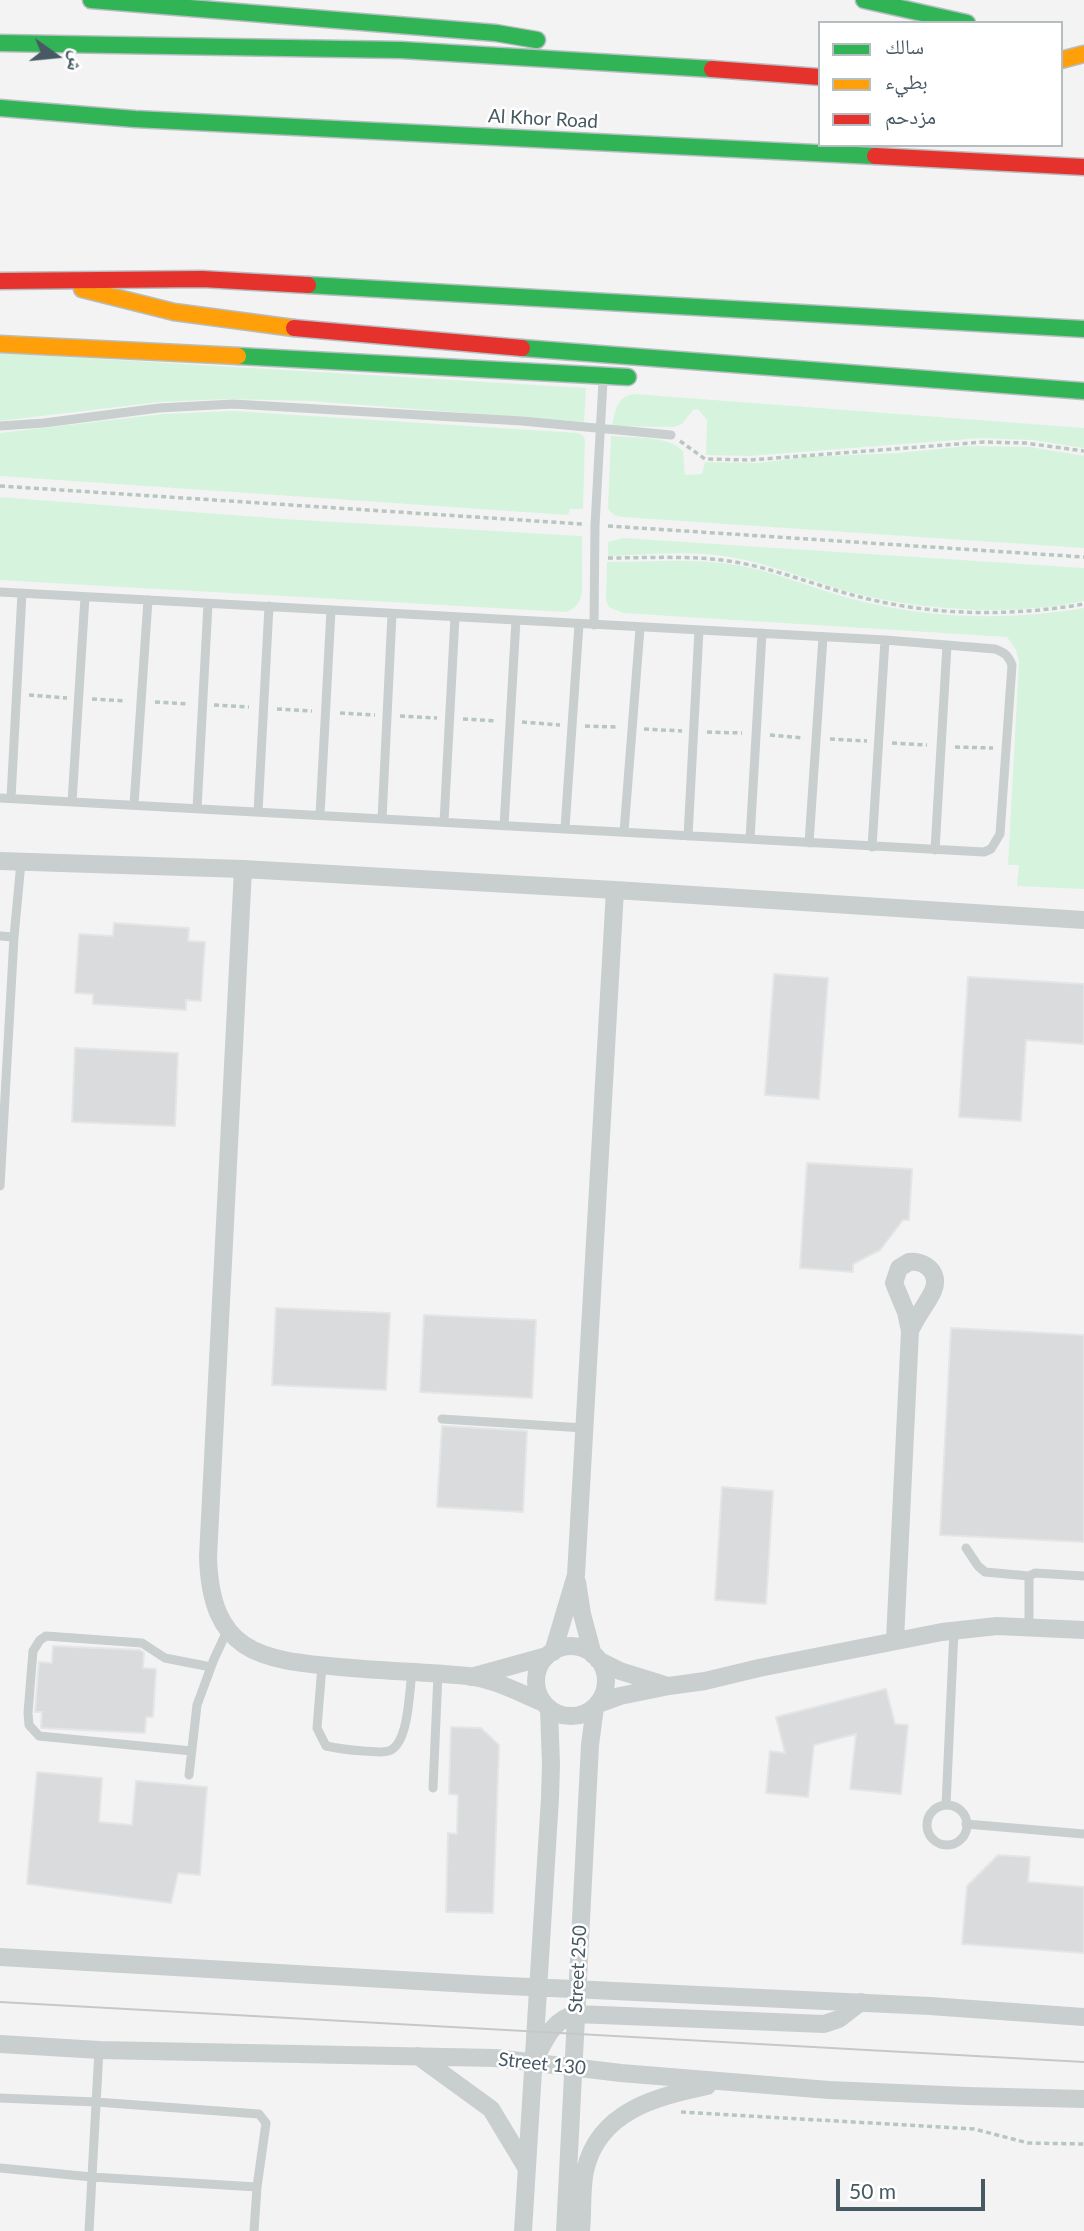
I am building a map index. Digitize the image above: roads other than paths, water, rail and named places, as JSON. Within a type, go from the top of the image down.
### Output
[{"type":"highway","points":[[91,0],[496,33],[534,39],[605,61]]},
{"type":"highway","points":[[863,0],[958,21]]},
{"type":"highway","points":[[0,43],[401,50],[818,76]]},
{"type":"highway","points":[[1063,47],[1084,53]]},
{"type":"highway","points":[[1063,59],[1084,53]]},
{"type":"highway","name":"Al Khor Road","points":[[0,108],[176,121],[1084,167]]},
{"type":"highway","points":[[0,281],[202,279],[1084,329]]},
{"type":"highway","points":[[60,282],[128,303],[198,318],[268,326],[726,365],[1084,391]]},
{"type":"highway","points":[[0,344],[184,356],[641,378]]},
{"type":"highway","points":[[679,376],[726,365]]},
{"type":"street","points":[[0,861],[243,869],[1084,920]]},
{"type":"street","points":[[243,869],[208,1557],[212,1596],[228,1629],[251,1650],[281,1661],[471,1677],[546,1705],[562,1715],[576,1716],[620,1696],[954,1630],[984,1627],[1084,1630]]},
{"type":"street","points":[[597,1705],[605,1688],[605,1673],[596,1658],[582,1614],[576,1575],[615,890]]},
{"type":"street","points":[[895,1640],[910,1331]]},
{"type":"street","points":[[546,1705],[538,1690],[537,1676],[550,1654],[576,1575]]},
{"type":"street","points":[[471,1677],[574,1647],[620,1671],[669,1686]]},
{"type":"street","name":"Street 250","points":[[523,2231],[550,1787],[546,1705]]},
{"type":"street","name":"Street 250","points":[[565,2231],[590,1745],[597,1705]]},
{"type":"street","points":[[0,1957],[861,2002],[1084,2017]]},
{"type":"street","points":[[534,2062],[550,2031],[559,2021],[576,2014],[824,2024],[839,2019],[861,2002]]},
{"type":"street","name":"Street 130","points":[[0,2044],[99,2050],[495,2058],[724,2082],[967,2096],[1084,2099]]},
{"type":"street","points":[[418,2056],[491,2109],[526,2167]]},
{"type":"street","points":[[581,2231],[585,2171],[599,2140],[615,2121],[646,2102],[724,2082]]},
{"type":"lane","points":[[594,625],[603,376]]},
{"type":"lane","points":[[0,426],[159,408],[233,404],[522,421],[671,435]]},
{"type":"lane","points":[[0,592],[885,640],[1003,652],[1012,665],[997,841],[991,849],[984,852],[0,798]]},
{"type":"lane","points":[[11,798],[23,593]]},
{"type":"lane","points":[[72,802],[85,597]]},
{"type":"lane","points":[[134,805],[148,600]]},
{"type":"lane","points":[[197,809],[208,604]]},
{"type":"lane","points":[[258,812],[269,606]]},
{"type":"lane","points":[[320,815],[331,610]]},
{"type":"lane","points":[[382,819],[392,614]]},
{"type":"lane","points":[[444,822],[455,617]]},
{"type":"lane","points":[[504,826],[516,620]]},
{"type":"lane","points":[[565,828],[579,624]]},
{"type":"lane","points":[[624,832],[640,628]]},
{"type":"lane","points":[[688,836],[699,630]]},
{"type":"lane","points":[[750,839],[762,633]]},
{"type":"lane","points":[[809,843],[823,637]]},
{"type":"lane","points":[[872,847],[885,640]]},
{"type":"lane","points":[[935,850],[947,645]]},
{"type":"lane","points":[[0,1186],[3,1067],[12,999],[21,862]]},
{"type":"lane","points":[[0,936],[14,937]]},
{"type":"lane","points":[[0,998],[12,999]]},
{"type":"lane","points":[[442,1419],[584,1428]]},
{"type":"lane","points":[[966,1548],[985,1572],[1029,1576],[1035,1573],[1084,1576]]},
{"type":"lane","points":[[1029,1576],[1029,1627]]},
{"type":"lane","points":[[189,1775],[197,1705],[228,1629]]},
{"type":"lane","points":[[946,1805],[954,1630]]},
{"type":"lane","points":[[192,1751],[39,1736],[29,1725],[28,1713],[33,1651],[46,1636],[142,1643],[164,1658],[211,1667]]},
{"type":"lane","points":[[323,1666],[317,1728],[326,1746],[342,1750],[384,1752],[392,1749],[399,1741],[405,1723],[412,1672]]},
{"type":"lane","points":[[433,1788],[439,1674]]},
{"type":"lane","points":[[946,1805],[960,1810],[966,1824],[962,1838],[955,1843],[940,1844],[929,1834],[928,1819],[932,1812],[946,1805]]},
{"type":"lane","points":[[966,1824],[1084,1835]]},
{"type":"lane","points":[[89,2231],[99,2050]]},
{"type":"lane","points":[[0,2098],[259,2114],[266,2123],[254,2231]]},
{"type":"lane","points":[[0,2168],[257,2188]]},
{"type":"tram line","points":[[0,2002],[1084,2062]]}]
